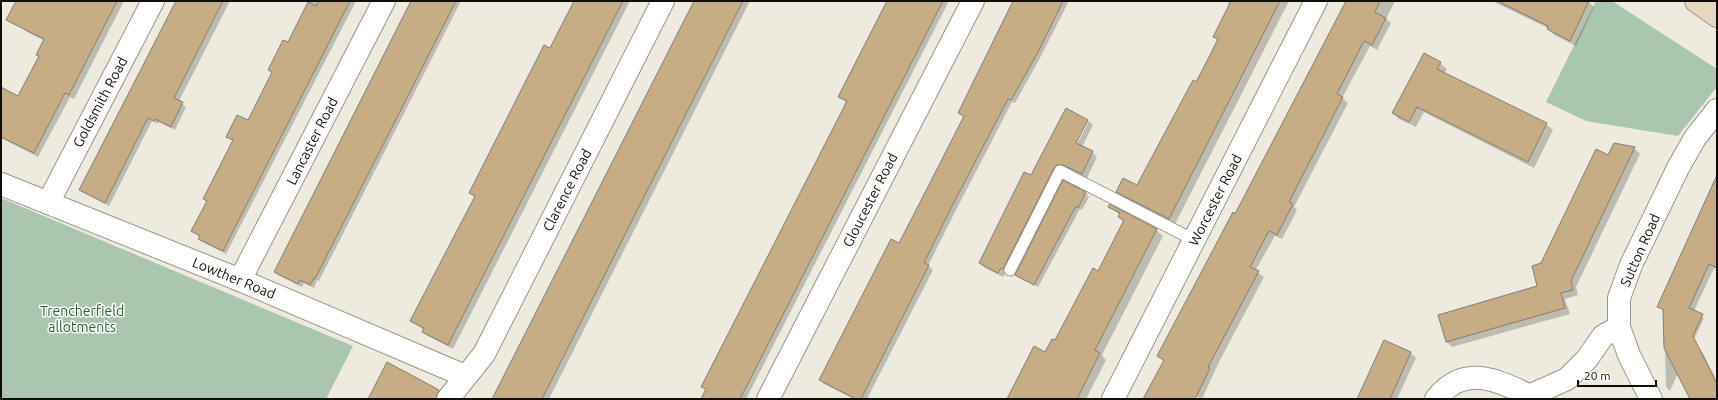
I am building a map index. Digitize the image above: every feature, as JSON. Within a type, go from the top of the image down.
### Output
[{"type":"main road","points":[[1696,1],[1717,16]]},
{"type":"street","name":"Goldsmith Road","points":[[48,203],[153,1]]},
{"type":"street","name":"Lancaster Road","points":[[240,280],[384,1]]},
{"type":"street","name":"Clarence Road","points":[[448,399],[484,354],[663,1]]},
{"type":"street","name":"Gloucester Road","points":[[768,399],[973,1]]},
{"type":"street","name":"Worcester Road","points":[[1113,399],[1316,1]]},
{"type":"street","name":"Sutton Road","points":[[1651,399],[1629,355],[1619,327],[1619,298],[1631,265],[1678,168],[1695,138],[1717,110]]},
{"type":"street","name":"Lowther Road","points":[[1,184],[240,280],[465,376]]},
{"type":"street","points":[[1436,399],[1444,390],[1460,380],[1475,377],[1496,380],[1533,397],[1568,379],[1587,359],[1603,336],[1619,327]]},
{"type":"lane","points":[[1010,270],[1060,172],[1194,240]]},
{"type":"green space","points":[[1596,1],[1612,1],[1717,69],[1717,87],[1678,136],[1586,121],[1546,102]]},
{"type":"green space","name":"Trencherfield allotments","points":[[1,198],[353,346],[326,399],[1,399]]},
{"type":"building","points":[[16,1],[117,1],[69,95],[65,93],[34,153],[1,137],[1,87],[18,96],[39,56],[36,55],[44,39],[6,20]]},
{"type":"building","points":[[176,1],[223,1],[174,98],[183,102],[171,127],[155,119],[154,121],[148,118],[105,203],[79,190]]},
{"type":"building","points":[[319,1],[350,1],[223,251],[198,239],[200,236],[191,231],[207,201],[203,199],[233,140],[226,137],[237,115],[248,120],[272,72],[268,70],[283,40],[288,42],[308,2],[316,6]]},
{"type":"building","points":[[411,1],[456,1],[315,279],[314,278],[310,285],[300,280],[298,284],[274,272]]},
{"type":"building","points":[[574,1],[623,1],[448,345],[422,332],[424,328],[410,321],[475,196],[469,193],[544,45],[550,48]]},
{"type":"building","points":[[694,1],[743,1],[542,399],[492,399]]},
{"type":"building","points":[[887,1],[943,1],[740,399],[701,399],[706,389],[701,387],[847,101],[838,97]]},
{"type":"building","points":[[1013,1],[1063,1],[1038,52],[1011,100],[1008,99],[951,208],[924,263],[929,265],[861,399],[856,399],[819,380],[891,239],[899,243],[934,175],[964,116],[958,113]]},
{"type":"building","points":[[1231,1],[1280,1],[1169,219],[1116,192],[1123,178],[1137,185],[1193,80],[1196,82],[1208,59],[1218,39],[1213,37]]},
{"type":"building","points":[[1346,1],[1380,1],[1375,12],[1386,18],[1372,45],[1364,41],[1337,94],[1343,97],[1289,202],[1293,204],[1277,235],[1269,231],[1250,267],[1259,271],[1208,367],[1210,368],[1195,399],[1143,399],[1164,360],[1157,356],[1233,212],[1235,214]]},
{"type":"building","points":[[1497,1],[1589,1],[1570,41],[1547,29],[1548,26]]},
{"type":"building","points":[[1424,53],[1441,62],[1437,69],[1547,123],[1528,162],[1417,107],[1409,122],[1392,113]]},
{"type":"building","points":[[1066,108],[1088,120],[1076,143],[1093,151],[1082,174],[1063,165],[1057,165],[1054,168],[1003,269],[1001,268],[998,273],[979,263],[1024,172],[1031,175]]},
{"type":"building","points":[[1614,143],[1635,147],[1571,281],[1573,290],[1561,293],[1565,308],[1446,342],[1438,315],[1537,286],[1532,266],[1541,263],[1596,149],[1608,155]]},
{"type":"building","points":[[1717,175],[1717,268],[1709,264],[1689,308],[1703,314],[1693,336],[1717,384],[1717,399],[1690,399],[1664,348],[1663,309],[1657,307]]},
{"type":"building","points":[[1063,180],[1086,192],[1078,208],[1076,206],[1034,285],[1015,275]]},
{"type":"building","points":[[1110,204],[1157,229],[1095,350],[1100,353],[1077,399],[1007,399],[1034,346],[1045,352],[1052,339],[1055,340],[1093,268],[1098,271],[1124,220],[1118,217],[1120,213],[1108,207]]},
{"type":"building","points":[[1384,340],[1411,352],[1390,399],[1357,399]]},
{"type":"building","points":[[387,362],[439,390],[436,399],[368,399]]}]
